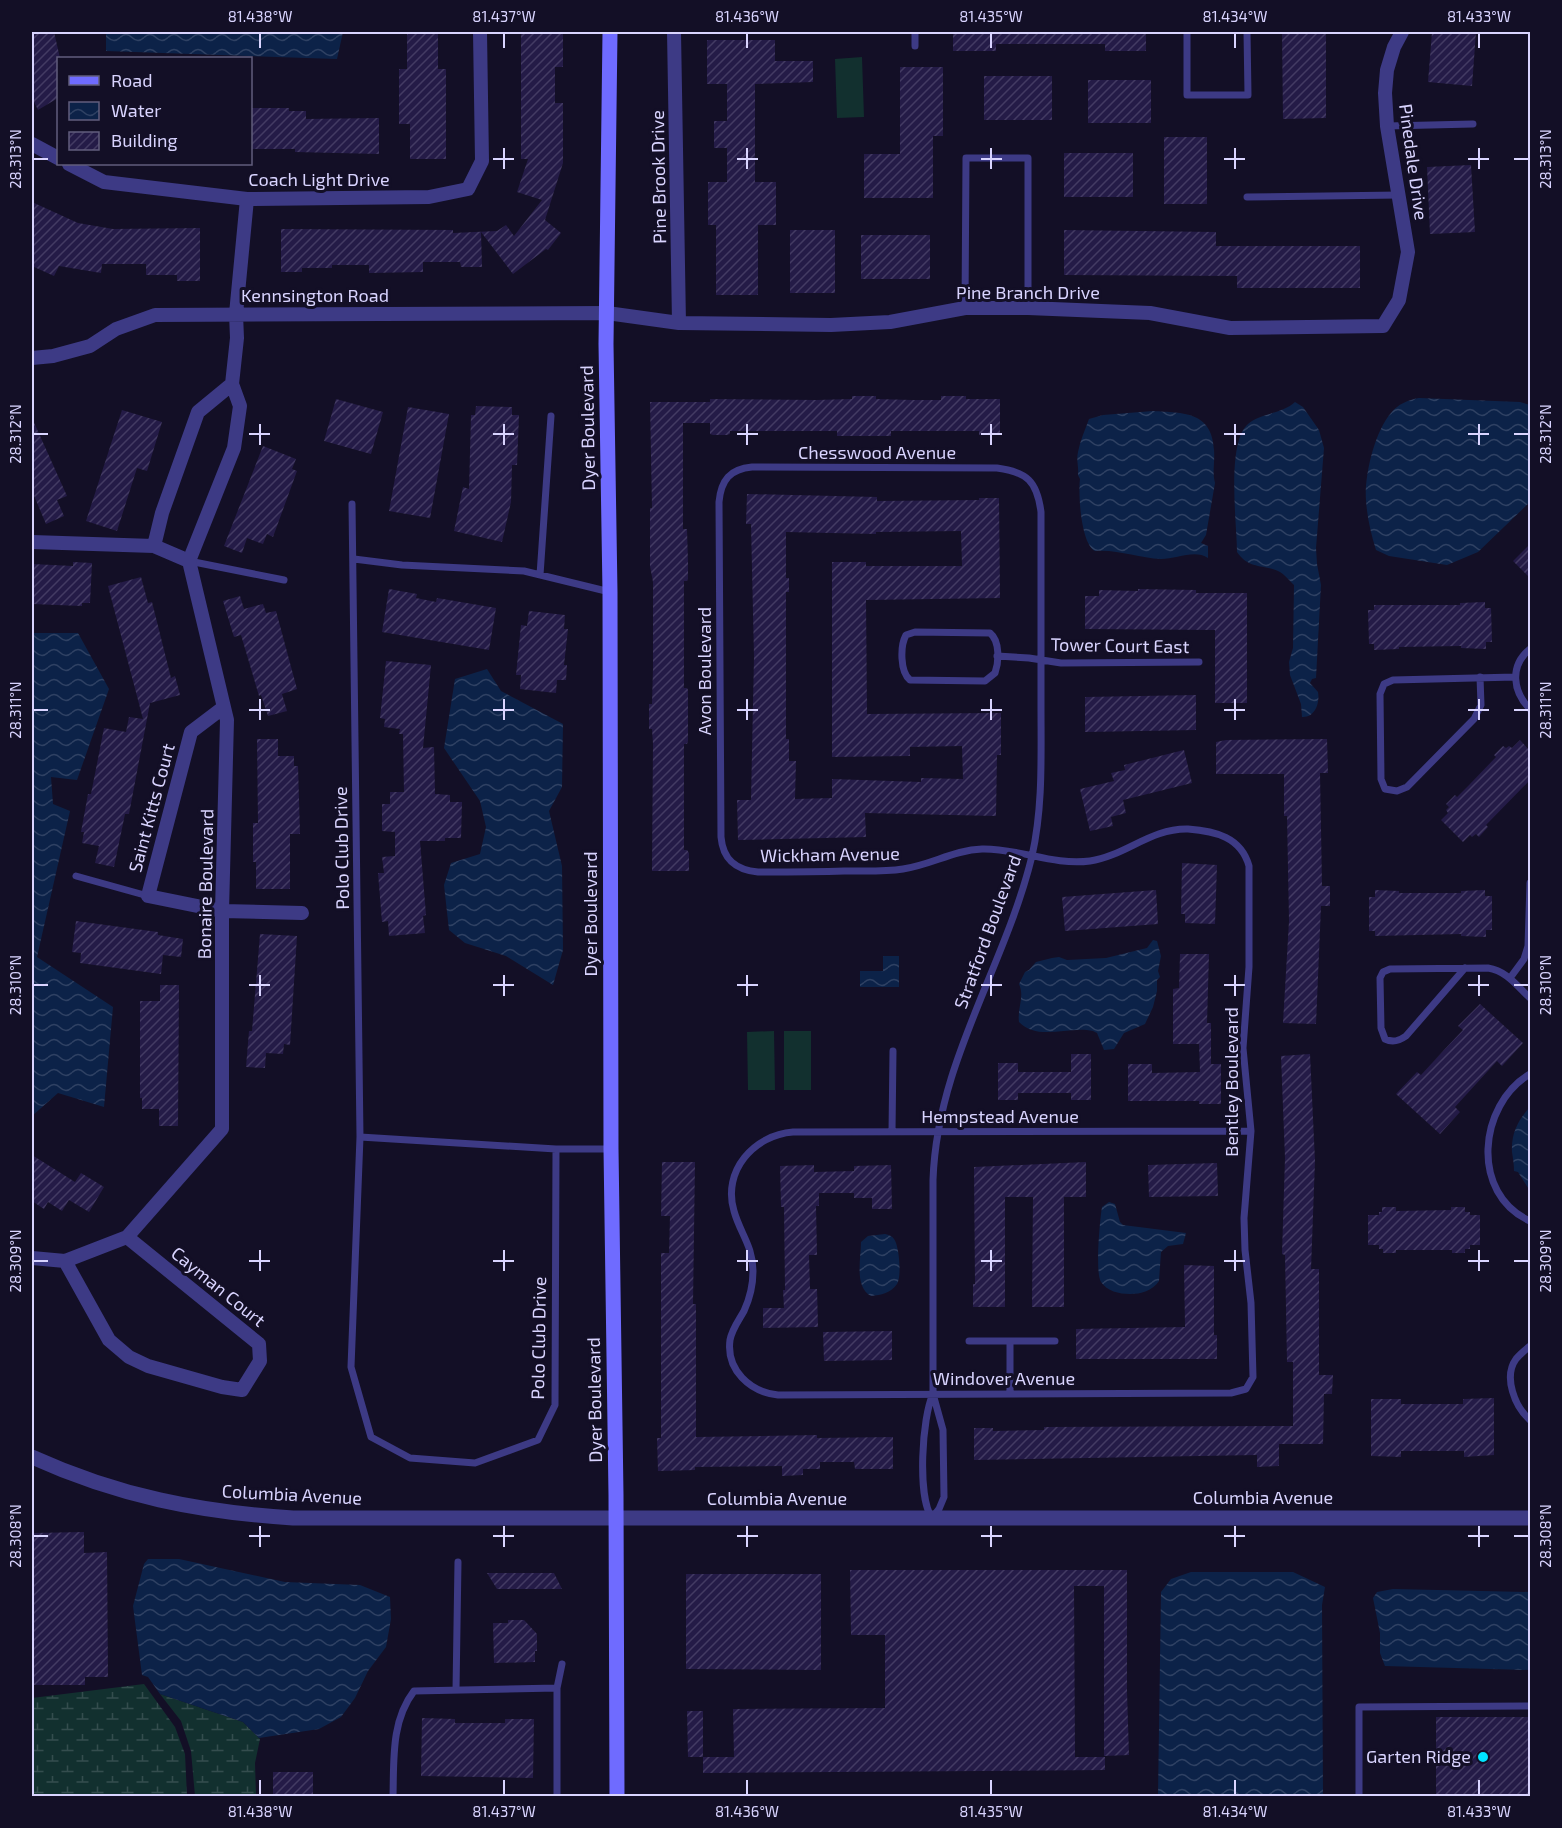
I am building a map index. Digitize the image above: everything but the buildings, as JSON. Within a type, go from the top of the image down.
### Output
[{"type":"main road","name":"Dyer Boulevard","points":[[610,32],[607,313],[617,1797]]},
{"type":"street","name":"Coach Light Drive","points":[[71,165],[104,182],[247,199],[429,197],[468,189],[482,161],[480,32]]},
{"type":"street","name":"Pine Brook Drive","points":[[674,32],[679,323]]},
{"type":"street","name":"Pinedale Drive","points":[[1399,300],[1408,252],[1387,126],[1385,93],[1387,70],[1394,47],[1402,32]]},
{"type":"street","points":[[32,144],[57,157]]},
{"type":"street","points":[[32,542],[154,546],[189,561],[234,448],[240,406],[232,384],[247,199]]},
{"type":"street","name":"Pine Branch Drive","points":[[607,313],[679,323],[831,325],[890,322],[965,308],[1028,308],[1150,313],[1230,328],[1383,326],[1399,300]]},
{"type":"street","name":"Kennsington Road","points":[[32,358],[90,346],[116,329],[155,315],[607,313]]},
{"type":"street","points":[[154,546],[162,513],[198,412],[232,384]]},
{"type":"street","name":"Bonaire Boulevard","points":[[32,1258],[65,1261],[127,1237],[222,1129],[222,911],[227,720],[189,561]]},
{"type":"street","name":"Saint Kitts Court","points":[[224,706],[191,732],[148,896],[222,911],[302,914]]},
{"type":"street","name":"Cayman Court","points":[[65,1261],[109,1340],[129,1357],[159,1369],[222,1387],[242,1390],[261,1361],[259,1344],[127,1237]]},
{"type":"street","name":"Columbia Avenue","points":[[32,1456],[88,1479],[164,1502],[250,1515],[337,1519],[1530,1518]]},
{"type":"lane","points":[[915,32],[915,46]]},
{"type":"lane","points":[[1187,32],[1187,96],[1248,95],[1247,32]]},
{"type":"lane","points":[[1387,126],[1473,124]]},
{"type":"lane","points":[[965,308],[966,158],[1029,158],[1028,308]]},
{"type":"lane","points":[[1247,197],[1399,195]]},
{"type":"lane","points":[[540,575],[551,416]]},
{"type":"lane","name":"Chesswood Avenue","points":[[726,477],[733,472],[753,467],[894,467],[997,468],[1009,469],[1029,478]]},
{"type":"lane","name":"Avon Boulevard","points":[[726,477],[719,502],[721,837],[725,856],[731,863]]},
{"type":"lane","name":"Stratford Boulevard","points":[[933,1394],[926,1412],[924,1430],[924,1496],[926,1508],[932,1518],[944,1497],[943,1430],[933,1394],[933,1180],[937,1132],[956,1059],[1017,905],[1032,855],[1041,787],[1041,512],[1036,489],[1029,478]]},
{"type":"lane","name":"Polo Club Drive","points":[[352,504],[360,1137],[351,1367],[371,1437],[410,1458],[475,1463],[538,1440],[555,1405],[556,1149]]},
{"type":"lane","points":[[354,560],[402,565],[524,571],[610,592]]},
{"type":"lane","points":[[189,561],[284,580]]},
{"type":"lane","points":[[915,632],[986,632],[996,639],[997,656],[995,673],[985,681],[914,681],[906,678],[904,674],[903,643],[906,635],[915,632]]},
{"type":"lane","points":[[1530,649],[1518,665],[1515,677],[1516,689],[1530,709]]},
{"type":"lane","name":"Tower Court East","points":[[997,656],[1061,663],[1199,662]]},
{"type":"lane","points":[[1480,677],[1480,705],[1474,720],[1407,787],[1397,791],[1385,789],[1381,779],[1380,694],[1384,684],[1393,680],[1480,677],[1515,677]]},
{"type":"lane","name":"Wickham Avenue","points":[[731,863],[748,871],[758,872],[890,871],[916,867],[958,851],[972,849],[1000,849],[1061,862],[1088,861],[1118,853],[1161,832],[1189,829],[1209,832]]},
{"type":"lane","name":"Bentley Boulevard","points":[[1209,832],[1237,843],[1243,850],[1249,866],[1250,959],[1243,1048],[1251,1131],[1244,1218],[1251,1303],[1252,1377],[1246,1389]]},
{"type":"lane","points":[[76,876],[148,896]]},
{"type":"lane","points":[[1510,978],[1524,959],[1528,946],[1530,883]]},
{"type":"lane","points":[[1465,968],[1406,1036],[1390,1042],[1385,1039],[1382,1034],[1380,983],[1383,972],[1394,968],[1465,968],[1496,969],[1510,978],[1530,998]]},
{"type":"lane","points":[[892,1132],[893,1051]]},
{"type":"lane","points":[[1530,1074],[1515,1086],[1498,1109],[1490,1131],[1487,1151],[1491,1174],[1501,1196],[1528,1220],[1530,1230]]},
{"type":"lane","name":"Hempstead Avenue","points":[[761,1392],[740,1376],[730,1349],[733,1331],[749,1300],[753,1279],[751,1250],[734,1212],[731,1192],[738,1167],[753,1147],[766,1139],[784,1133],[1251,1131]]},
{"type":"lane","points":[[360,1137],[556,1149],[611,1149]]},
{"type":"lane","points":[[969,1341],[1055,1341]]},
{"type":"lane","points":[[1010,1341],[1010,1394]]},
{"type":"lane","points":[[1530,1346],[1515,1360],[1512,1376],[1514,1398],[1518,1407],[1530,1420]]},
{"type":"lane","name":"Windover Avenue","points":[[761,1392],[778,1395],[1231,1393],[1246,1389]]},
{"type":"lane","points":[[456,1690],[458,1562]]},
{"type":"lane","points":[[557,1797],[557,1688],[562,1664]]},
{"type":"lane","points":[[393,1797],[395,1738],[404,1704],[414,1691],[557,1688]]},
{"type":"lane","points":[[1359,1797],[1359,1707],[1530,1706]]},
{"type":"green space","points":[[862,57],[864,117],[837,118],[835,59]]},
{"type":"green space","points":[[774,1031],[775,1090],[748,1090],[747,1032]]},
{"type":"green space","points":[[784,1031],[811,1031],[811,1090],[784,1090]]},
{"type":"green space","points":[[144,1684],[175,1727],[185,1754],[187,1796],[32,1796],[32,1698]]},
{"type":"green space","points":[[160,1694],[243,1722],[260,1739],[255,1763],[256,1796],[195,1796],[191,1751],[181,1721]]},
{"type":"water","points":[[106,32],[343,32],[337,59],[106,51]]},
{"type":"water","points":[[1419,398],[1520,402],[1530,405],[1530,502],[1478,552],[1447,565],[1389,556],[1376,550],[1368,519],[1367,479],[1380,431],[1397,407]]},
{"type":"water","points":[[1295,402],[1303,407],[1319,430],[1324,448],[1316,548],[1321,585],[1316,678],[1310,683],[1318,692],[1318,701],[1316,709],[1307,717],[1302,717],[1301,704],[1290,675],[1294,585],[1280,572],[1247,562],[1237,552],[1234,485],[1237,448],[1241,434],[1248,424]]},
{"type":"water","points":[[1153,411],[1175,412],[1194,417],[1202,421],[1212,437],[1215,483],[1206,535],[1201,543],[1208,546],[1208,558],[1191,554],[1161,559],[1112,551],[1095,551],[1086,539],[1080,507],[1077,458],[1089,419],[1103,415]]},
{"type":"water","points":[[32,633],[78,633],[109,689],[77,780],[51,777],[53,804],[70,811],[37,957],[113,1007],[104,1107],[58,1093],[32,1116]]},
{"type":"water","points":[[487,669],[501,691],[563,724],[562,787],[549,811],[562,866],[563,950],[553,985],[506,956],[465,943],[449,930],[444,885],[451,863],[480,854],[486,827],[480,801],[444,748],[455,679]]},
{"type":"water","points":[[1153,940],[1157,941],[1161,956],[1158,971],[1160,977],[1157,980],[1153,1007],[1145,1024],[1124,1033],[1114,1049],[1104,1050],[1097,1033],[1093,1031],[1036,1031],[1019,1022],[1021,989],[1019,984],[1025,972],[1036,962],[1059,957],[1067,960],[1106,958],[1147,948]]},
{"type":"water","points":[[883,956],[899,956],[899,987],[860,987],[860,971],[883,971]]},
{"type":"water","points":[[1530,1107],[1530,1191],[1518,1172],[1514,1171],[1512,1145],[1516,1128]]},
{"type":"water","points":[[1109,1202],[1115,1204],[1123,1225],[1186,1233],[1183,1244],[1168,1246],[1161,1252],[1159,1281],[1146,1291],[1134,1294],[1118,1293],[1110,1290],[1101,1282],[1098,1257],[1100,1223],[1102,1207]]},
{"type":"water","points":[[885,1234],[896,1242],[900,1268],[899,1280],[889,1291],[871,1296],[862,1286],[860,1279],[861,1242],[868,1236]]},
{"type":"water","points":[[148,1559],[179,1559],[285,1582],[360,1585],[390,1597],[391,1619],[386,1647],[368,1671],[355,1698],[341,1717],[319,1729],[259,1738],[243,1722],[160,1694],[148,1677],[142,1675],[133,1606],[144,1564]]},
{"type":"water","points":[[1191,1572],[1293,1572],[1325,1587],[1322,1605],[1323,1796],[1158,1796],[1161,1592],[1171,1579]]},
{"type":"water","points":[[1393,1589],[1530,1592],[1530,1670],[1385,1666],[1380,1653],[1380,1633],[1373,1598],[1377,1592]]},
{"type":"place","name":"Garten Ridge","points":[[1483,1757]]}]
